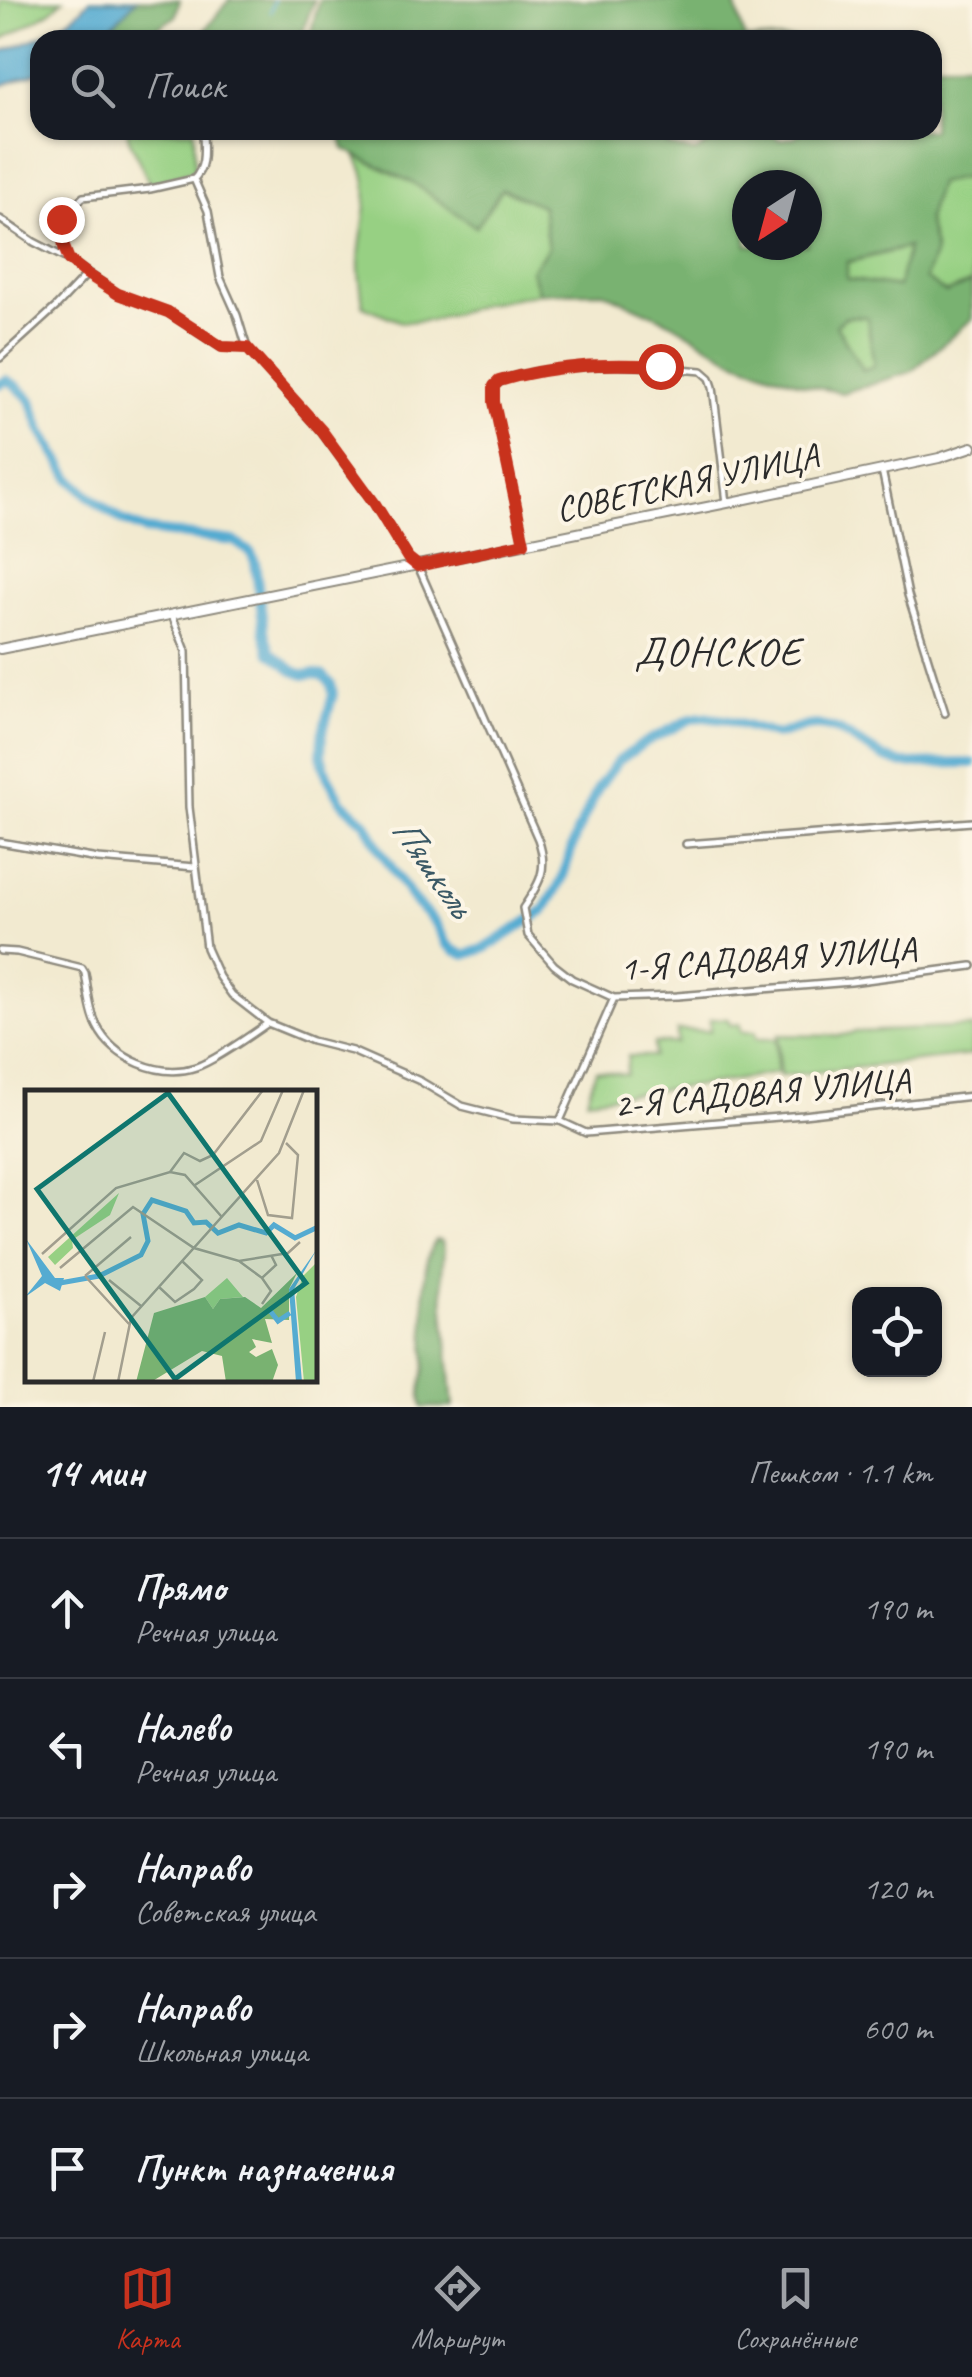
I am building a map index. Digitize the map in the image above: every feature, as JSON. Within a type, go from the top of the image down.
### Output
[{"type":"main road","name":"СОВЕТСКАЯ УЛИЦА","points":[[0,648],[727,504],[972,447]]},
{"type":"street","points":[[69,260],[61,219],[83,197],[194,179],[204,160],[203,140]]},
{"type":"street","points":[[194,179],[208,211],[220,277],[247,348],[322,431],[408,558],[418,566]]},
{"type":"street","points":[[0,219],[118,294],[168,312],[222,347],[247,348]]},
{"type":"street","points":[[0,358],[87,274]]},
{"type":"street","points":[[524,543],[494,402],[494,386],[499,381],[560,367],[604,364],[702,371],[713,387],[727,504]]},
{"type":"street","points":[[882,470],[908,594],[945,712]]},
{"type":"street","name":"1-Я САДОВАЯ УЛИЦА","points":[[418,566],[545,859],[536,889],[523,908],[528,935],[572,979],[614,998],[677,996],[851,982],[972,966]]},
{"type":"street","name":"2-Я САДОВАЯ УЛИЦА","points":[[172,615],[186,652],[189,806],[206,948],[232,994],[268,1023],[312,1042],[352,1051],[420,1080],[462,1106],[513,1119],[560,1121],[586,1134],[972,1096]]},
{"type":"street","points":[[686,844],[972,822]]},
{"type":"street","points":[[0,842],[98,860],[195,867]]},
{"type":"street","points":[[0,951],[82,968],[96,1026],[113,1048],[136,1062],[174,1072],[198,1066],[268,1023]]},
{"type":"street","points":[[560,1121],[614,998]]},
{"type":"green space","points":[[0,0],[63,0],[0,41]]},
{"type":"green space","points":[[136,0],[180,0],[175,17],[157,30],[108,30]]},
{"type":"green space","points":[[229,0],[314,0],[304,30],[205,30]]},
{"type":"green space","points":[[319,0],[734,0],[742,30],[312,30]]},
{"type":"green space","points":[[942,63],[972,63],[972,176],[938,183],[927,220],[935,252],[925,278],[946,293],[972,282],[972,319],[911,372],[842,393],[803,384],[734,360],[672,323],[604,292],[539,293],[531,270],[548,248],[542,206],[502,189],[476,227],[415,184],[344,149],[342,140],[664,140],[669,146],[695,152],[714,140],[942,140]],"holes":[[[908,247],[898,287],[847,279],[847,262]],[[867,317],[874,366],[863,370],[836,325],[844,318]]]},
{"type":"green space","points":[[129,140],[194,140],[195,170],[150,185]]},
{"type":"green space","points":[[355,155],[415,184],[476,226],[502,189],[542,206],[548,248],[531,271],[539,293],[433,320],[401,322],[363,306],[359,266],[367,195],[362,167]]},
{"type":"green space","points":[[972,176],[972,282],[946,293],[925,278],[935,252],[927,220],[938,182]]},
{"type":"green space","points":[[910,247],[898,287],[847,280],[846,263]]},
{"type":"green space","points":[[855,316],[867,316],[874,367],[863,370],[835,325]]},
{"type":"green space","points":[[710,1019],[740,1024],[741,1032],[755,1032],[756,1039],[776,1039],[777,1073],[587,1099],[596,1070],[626,1074],[628,1056],[654,1056],[654,1043],[677,1043],[677,1030],[710,1031]]},
{"type":"green space","points":[[972,1027],[972,1055],[780,1076],[778,1035],[839,1036]]},
{"type":"green space","points":[[436,1240],[442,1241],[444,1249],[442,1276],[453,1407],[422,1407],[421,1402],[426,1354],[426,1264]]},
{"type":"water","points":[[90,0],[136,0],[108,30],[52,30]]},
{"type":"water","points":[[30,41],[30,76],[0,86],[0,52]]},
{"type":"waterway","points":[[270,12],[274,0]]},
{"type":"waterway","name":"Пяшколь","points":[[0,384],[6,380],[31,400],[41,429],[70,478],[121,520],[144,530],[234,541],[251,553],[270,652],[294,671],[324,676],[331,684],[333,694],[321,755],[327,775],[342,802],[366,823],[413,900],[436,924],[446,943],[465,955],[486,948],[544,911],[561,882],[576,835],[598,788],[617,762],[691,719],[726,720],[776,735],[817,725],[838,730],[883,757],[903,764],[972,763]]},
{"type":"district","name":"ДОНСКОЕ","points":[[719,651]]},
{"type":"route","points":[[61,219],[69,260],[87,274],[118,294],[168,312],[222,347],[247,348],[322,431],[408,558],[418,566],[524,543],[492,393],[499,381],[560,367],[660,366]]}]
